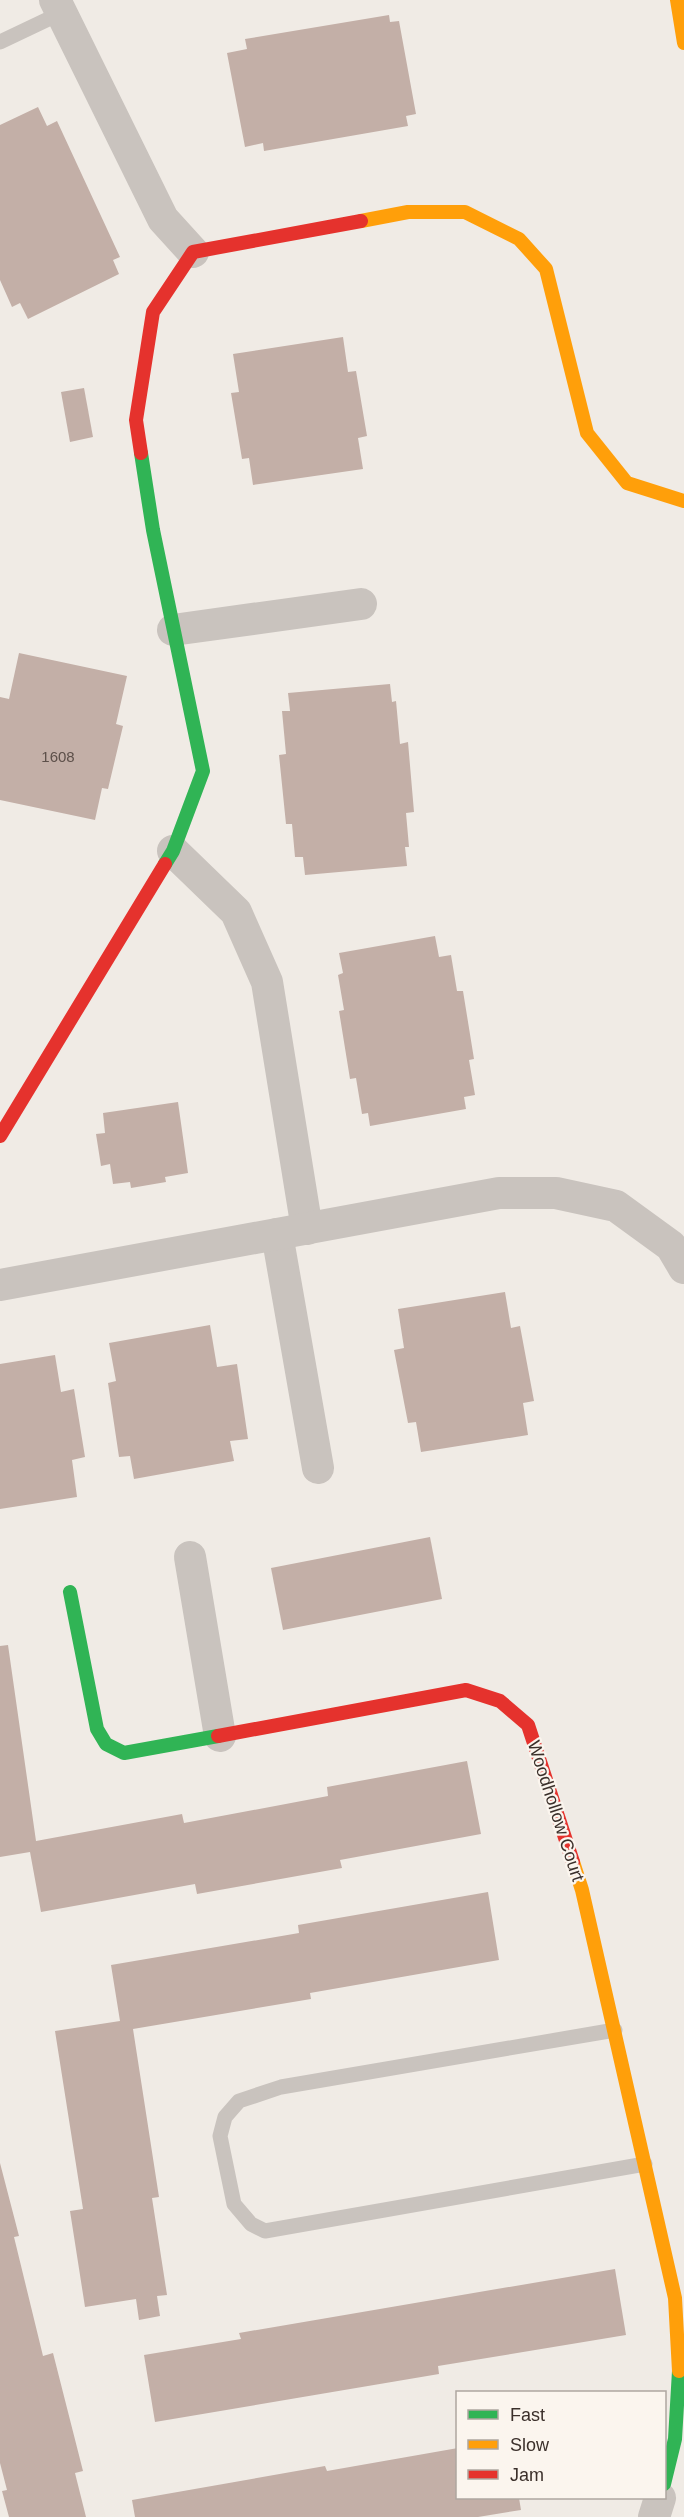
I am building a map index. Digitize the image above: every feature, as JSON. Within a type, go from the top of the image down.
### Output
[{"type":"street","points":[[676,0],[684,43]]},
{"type":"street","points":[[58,6],[163,219],[193,252]]},
{"type":"street","points":[[0,1136],[173,851],[203,771],[153,530],[136,420],[153,312],[193,252],[408,212],[465,212],[519,239],[546,269],[586,433],[627,483],[684,501]]},
{"type":"street","points":[[174,630],[361,603]]},
{"type":"street","points":[[173,851],[236,912],[267,982],[318,1468]]},
{"type":"street","points":[[0,1285],[499,1193],[556,1193],[616,1206],[671,1246],[684,1268]]},
{"type":"street","points":[[190,1557],[220,1736]]},
{"type":"street","name":"Woodhollow Court","points":[[70,1592],[97,1729],[106,1744],[124,1753],[466,1690],[492,1694],[510,1705],[528,1725],[582,1890],[675,2298],[679,2339],[678,2408],[666,2473]]},
{"type":"street","points":[[654,2517],[660,2499]]},
{"type":"lane","points":[[0,42],[58,6]]},
{"type":"lane","points":[[615,2030],[281,2087],[239,2101],[225,2117],[220,2136],[234,2204],[251,2224],[265,2231],[645,2164]]},
{"type":"building","points":[[389,15],[390,22],[399,21],[416,114],[406,116],[408,126],[264,151],[263,143],[245,147],[227,53],[247,49],[245,39]]},
{"type":"building","points":[[38,107],[47,126],[57,121],[120,257],[113,260],[119,274],[28,319],[20,303],[12,307],[0,280],[0,125]]},
{"type":"building","points":[[343,337],[348,372],[356,371],[367,436],[358,438],[363,469],[253,485],[249,458],[242,459],[231,393],[239,392],[233,354]]},
{"type":"building","points":[[84,388],[93,437],[70,442],[61,392]]},
{"type":"building","points":[[19,653],[127,676],[116,724],[123,726],[108,789],[102,788],[95,820],[0,800],[0,697],[9,699]]},
{"type":"building","points":[[390,684],[392,702],[396,701],[400,744],[408,742],[414,812],[406,813],[409,847],[405,847],[407,866],[305,875],[303,857],[295,857],[292,824],[286,824],[279,755],[286,754],[282,711],[290,711],[288,693]]},
{"type":"building","points":[[435,936],[439,957],[451,955],[457,991],[463,991],[474,1059],[469,1060],[475,1095],[464,1097],[466,1109],[370,1126],[368,1113],[362,1114],[356,1078],[350,1079],[339,1011],[344,1010],[338,975],[343,973],[339,953]]},
{"type":"building","points":[[178,1102],[188,1173],[165,1177],[166,1182],[131,1188],[130,1182],[113,1184],[110,1164],[101,1166],[96,1134],[105,1133],[103,1113]]},
{"type":"building","points":[[505,1292],[511,1328],[520,1326],[534,1401],[523,1403],[528,1435],[421,1452],[416,1422],[408,1423],[394,1350],[404,1348],[398,1309]]},
{"type":"building","points":[[210,1325],[217,1367],[237,1364],[248,1439],[230,1441],[234,1461],[134,1479],[130,1456],[119,1457],[108,1383],[116,1381],[109,1343]]},
{"type":"building","points":[[55,1355],[61,1392],[74,1389],[85,1457],[72,1460],[77,1497],[0,1509],[0,1364]]},
{"type":"building","points":[[430,1537],[442,1599],[283,1630],[271,1568]]},
{"type":"building","points":[[8,1645],[36,1841],[182,1814],[184,1823],[328,1796],[327,1787],[467,1761],[481,1834],[340,1860],[342,1868],[197,1894],[195,1884],[41,1912],[30,1852],[0,1857],[0,1646]]},
{"type":"building","points":[[488,1892],[499,1960],[310,1993],[311,1999],[133,2029],[159,2197],[152,2198],[167,2295],[157,2296],[160,2316],[139,2320],[136,2299],[85,2307],[70,2211],[83,2209],[55,2031],[120,2021],[111,1965],[299,1933],[298,1925]]},
{"type":"building","points":[[0,2163],[19,2236],[14,2237],[43,2356],[53,2353],[83,2471],[75,2473],[86,2517],[9,2517],[2,2491],[7,2490],[0,2463]]},
{"type":"building","points":[[615,2269],[626,2335],[438,2366],[439,2374],[155,2422],[144,2355],[241,2339],[239,2333]]},
{"type":"building","points":[[456,2448],[456,2499],[519,2499],[521,2510],[478,2517],[135,2517],[132,2500],[325,2466],[327,2471]]},
{"type":"traffic: fast","points":[[141,453],[153,530],[203,771],[173,851],[165,864]]},
{"type":"traffic: fast","points":[[70,1592],[97,1729],[106,1744],[124,1753],[218,1736]]},
{"type":"traffic: fast","points":[[666,2476],[675,2439],[679,2371]]},
{"type":"traffic: slow","points":[[677,0],[684,43]]},
{"type":"traffic: slow","points":[[361,221],[408,212],[465,212],[519,239],[546,269],[587,433],[627,483],[684,501]]},
{"type":"traffic: slow","points":[[573,1862],[582,1890],[675,2298],[679,2371]]},
{"type":"traffic: jam","points":[[141,453],[136,420],[153,312],[193,252],[361,221]]},
{"type":"traffic: jam","points":[[0,1136],[165,864]]},
{"type":"traffic: jam","points":[[218,1736],[466,1690],[500,1701],[528,1725],[573,1862]]}]
